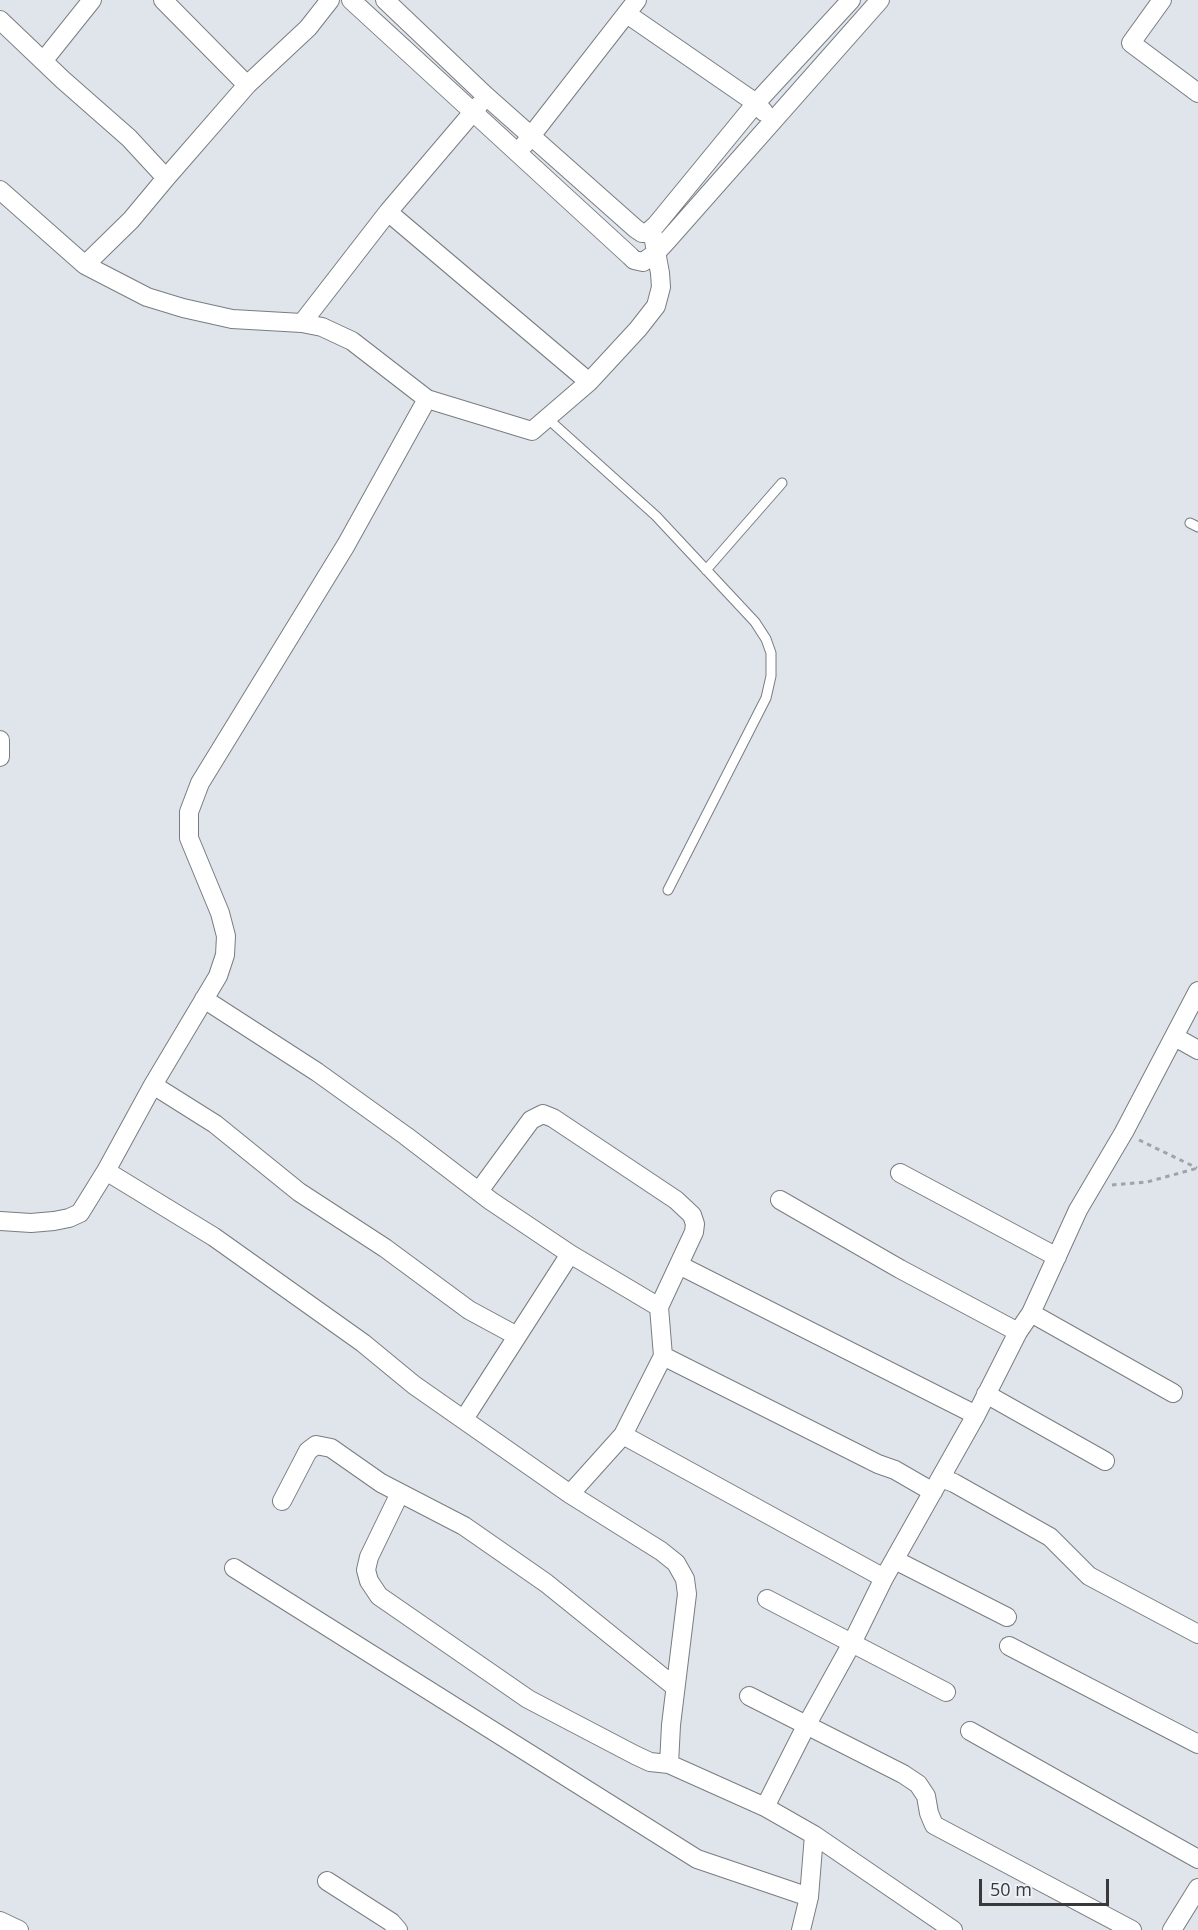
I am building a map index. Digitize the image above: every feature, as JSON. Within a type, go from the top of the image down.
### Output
[{"type":"street","points":[[44,60],[92,0]]},
{"type":"street","points":[[163,0],[247,85]]},
{"type":"street","points":[[85,265],[131,219],[247,85],[308,28],[330,0]]},
{"type":"street","points":[[351,0],[634,260],[644,262],[656,253],[880,0]]},
{"type":"street","points":[[386,0],[486,96],[642,233],[652,230],[756,103],[849,1],[864,18]]},
{"type":"street","points":[[1162,0],[1131,43],[1198,93]]},
{"type":"street","points":[[517,153],[632,7],[756,103],[774,122]]},
{"type":"street","points":[[0,20],[129,138],[166,177]]},
{"type":"street","points":[[302,323],[388,212],[486,96]]},
{"type":"street","points":[[0,190],[85,265],[147,297],[183,308],[232,318],[302,323],[322,327],[352,341],[427,399],[532,431],[589,382],[656,306],[660,273],[652,230]]},
{"type":"street","points":[[388,212],[589,382]]},
{"type":"street","points":[[0,1221],[31,1223],[69,1218],[80,1213],[218,976],[225,955],[226,936],[220,913],[189,837],[189,812],[200,783],[346,545],[427,399]]},
{"type":"street","points":[[0,740],[0,757]]},
{"type":"street","points":[[765,1807],[884,1578],[976,1415],[1018,1332],[1031,1313],[1078,1210],[1124,1132],[1198,991]]},
{"type":"street","points":[[204,999],[317,1072],[479,1191],[570,1254],[658,1307]]},
{"type":"street","points":[[1175,1037],[1198,1050]]},
{"type":"street","points":[[153,1085],[214,1124],[299,1192],[385,1248],[468,1310],[517,1336]]},
{"type":"street","points":[[479,1191],[531,1120],[543,1114],[553,1118],[685,1207],[692,1215],[695,1224],[694,1232],[658,1307],[663,1356],[623,1435],[570,1494]]},
{"type":"street","points":[[106,1171],[214,1237],[363,1343],[414,1385],[570,1494],[661,1551],[676,1563],[685,1579],[687,1594],[675,1687],[669,1764]]},
{"type":"street","points":[[900,1173],[1057,1257]]},
{"type":"street","points":[[780,1200],[900,1269],[1018,1332]]},
{"type":"street","points":[[464,1419],[570,1254]]},
{"type":"street","points":[[679,1265],[976,1415]]},
{"type":"street","points":[[1031,1313],[1173,1393]]},
{"type":"street","points":[[663,1356],[878,1464],[937,1485],[954,1483],[1050,1537],[1089,1576],[1198,1634]]},
{"type":"street","points":[[986,1394],[1105,1461]]},
{"type":"street","points":[[623,1435],[884,1578]]},
{"type":"street","points":[[282,1501],[308,1451],[316,1445],[331,1448],[381,1483],[464,1526],[546,1583],[675,1687]]},
{"type":"street","points":[[400,1493],[369,1557],[366,1570],[369,1581],[379,1596],[528,1699],[650,1762],[669,1764],[765,1807],[814,1835],[953,1930]]},
{"type":"street","points":[[895,1560],[1006,1617]]},
{"type":"street","points":[[234,1568],[697,1859],[809,1898]]},
{"type":"street","points":[[768,1599],[946,1692]]},
{"type":"street","points":[[1009,1646],[1198,1744]]},
{"type":"street","points":[[748,1696],[903,1774],[918,1784],[926,1796],[934,1825],[1132,1930]]},
{"type":"street","points":[[970,1731],[1198,1859]]},
{"type":"street","points":[[801,1930],[809,1898],[814,1835]]},
{"type":"street","points":[[327,1881],[391,1922],[398,1930]]},
{"type":"street","points":[[1172,1930],[1198,1888]]},
{"type":"street","points":[[0,1921],[19,1930]]},
{"type":"lane","points":[[547,418],[656,516],[755,622],[766,639],[771,653],[771,676],[766,698],[668,890]]},
{"type":"lane","points":[[706,570],[782,483]]},
{"type":"path","points":[[1124,1132],[1198,1168]]},
{"type":"path","points":[[1092,1187],[1147,1182],[1198,1168]]}]
